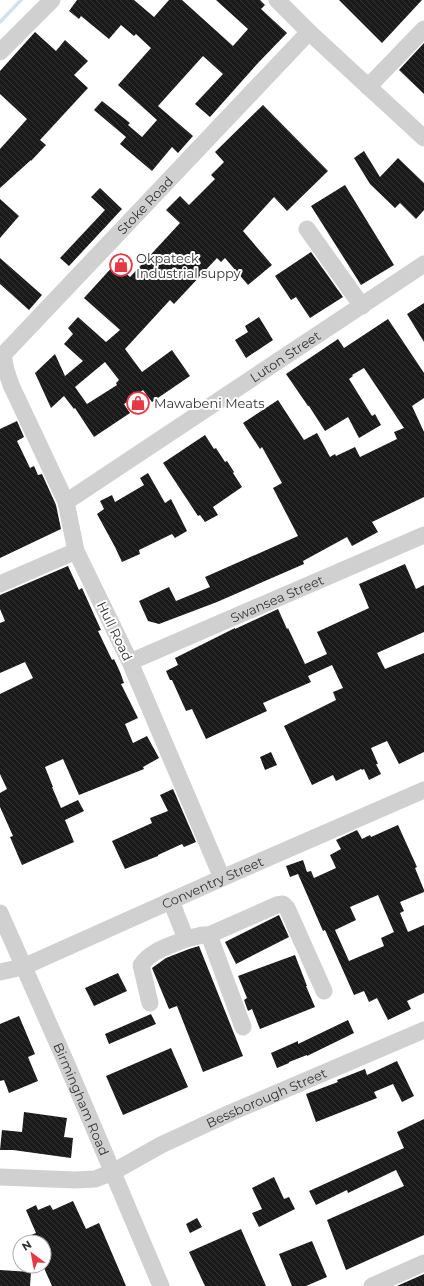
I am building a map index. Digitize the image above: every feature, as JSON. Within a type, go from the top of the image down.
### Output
[{"type":"street","points":[[0,52],[52,0]]},
{"type":"street","points":[[277,0],[309,32],[424,138]]},
{"type":"street","points":[[368,87],[424,29]]},
{"type":"street","name":"Stoke Road","points":[[11,385],[2,354],[309,32]]},
{"type":"street","points":[[307,229],[362,306]]},
{"type":"street","name":"Luton Street","points":[[66,502],[424,264]]},
{"type":"street","name":"Hull Road","points":[[11,385],[66,502],[76,551],[130,662],[222,878]]},
{"type":"street","name":"Swansea Street","points":[[130,662],[424,535]]},
{"type":"street","points":[[0,584],[76,551]]},
{"type":"street","name":"Conventry Street","points":[[0,972],[23,967],[424,790]]},
{"type":"street","points":[[171,901],[186,939]]},
{"type":"street","points":[[150,1003],[141,965],[147,957],[154,952],[186,939],[202,935],[209,936],[282,904],[287,908],[324,990]]},
{"type":"street","name":"Birmingham Road","points":[[0,913],[113,1172],[160,1286]]},
{"type":"street","points":[[209,936],[243,1027]]},
{"type":"street","name":"Bessborough Street","points":[[0,1176],[75,1180],[95,1179],[113,1172],[161,1144],[424,1030]]},
{"type":"street","points":[[372,1286],[424,1263]]},
{"type":"building","points":[[77,0],[134,0],[154,17],[169,0],[182,0],[233,46],[248,29],[216,0],[260,0],[265,5],[261,9],[287,33],[210,117],[195,104],[223,74],[203,56],[158,106],[193,136],[178,153],[172,147],[152,171],[120,144],[126,137],[94,110],[102,101],[130,123],[128,125],[142,137],[157,120],[118,85],[151,48],[136,34],[134,36],[121,25],[109,39],[81,16],[79,19],[69,11]]},
{"type":"building","points":[[339,0],[422,0],[382,43]]},
{"type":"building","points":[[35,32],[56,51],[65,40],[88,61],[74,75],[88,88],[40,140],[46,145],[31,161],[0,188],[0,149],[27,119],[0,94],[0,71]]},
{"type":"building","points":[[424,43],[424,94],[399,70]]},
{"type":"building","points":[[263,105],[328,171],[287,211],[274,197],[243,231],[272,265],[248,285],[225,258],[221,262],[217,258],[174,304],[170,300],[125,349],[142,372],[172,350],[190,376],[152,402],[143,390],[124,404],[130,413],[94,437],[75,408],[74,409],[64,396],[51,408],[35,373],[55,354],[65,376],[83,361],[64,344],[73,334],[68,328],[78,317],[106,342],[120,330],[84,298],[115,264],[130,277],[180,223],[166,210],[180,196],[189,205],[215,179],[211,175],[224,162],[215,152]],"holes":[[[105,362],[119,380],[116,383],[117,385],[87,404],[75,387]]]},
{"type":"building","points":[[364,151],[380,177],[398,158],[424,183],[424,210],[416,219],[400,203],[395,208],[370,184],[354,158]]},
{"type":"building","points":[[345,185],[394,265],[361,285],[311,206]]},
{"type":"building","points":[[100,188],[122,209],[69,266],[60,258],[105,210],[91,197]]},
{"type":"building","points":[[0,199],[19,216],[0,238]]},
{"type":"building","points":[[311,252],[343,297],[310,318],[296,297],[291,300],[275,276]]},
{"type":"building","points":[[0,258],[42,295],[29,310],[0,284]]},
{"type":"building","points":[[424,303],[424,342],[407,314]]},
{"type":"building","points":[[259,317],[273,340],[246,358],[235,340],[248,332],[245,326]]},
{"type":"building","points":[[388,319],[424,373],[424,398],[412,406],[424,432],[424,497],[372,522],[378,532],[352,546],[347,537],[303,561],[304,564],[217,602],[159,624],[148,621],[139,601],[169,587],[176,601],[210,587],[205,577],[298,536],[273,488],[282,483],[262,447],[260,449],[243,423],[278,400],[304,440],[317,433],[330,457],[335,454],[336,456],[355,447],[360,457],[397,439],[394,432],[404,428],[364,368],[352,375],[353,376],[349,379],[372,416],[375,414],[381,425],[359,438],[348,417],[325,431],[286,374],[338,339],[344,348]]},
{"type":"building","points":[[17,421],[24,437],[17,441],[30,468],[34,466],[38,475],[42,474],[56,505],[61,529],[0,558],[0,429]]},
{"type":"building","points":[[205,435],[225,462],[227,461],[242,487],[213,507],[218,515],[205,522],[200,515],[198,516],[163,463]]},
{"type":"building","points":[[148,473],[165,503],[171,499],[187,531],[175,538],[172,534],[139,550],[140,554],[122,562],[97,514],[104,509],[100,501],[112,495],[115,502],[144,485],[140,478]]},
{"type":"building","points":[[405,564],[416,589],[424,585],[424,632],[377,653],[385,669],[424,653],[424,752],[399,764],[387,741],[371,748],[381,774],[369,780],[364,769],[361,769],[336,781],[333,775],[312,785],[284,726],[336,700],[333,692],[343,688],[332,665],[308,676],[311,682],[263,703],[267,711],[206,739],[192,709],[186,711],[172,680],[170,680],[166,671],[178,665],[175,658],[235,628],[278,609],[305,664],[327,654],[317,632],[369,608],[359,584]]},
{"type":"building","points":[[68,566],[79,590],[82,588],[101,630],[98,631],[112,660],[114,659],[120,672],[124,683],[121,684],[138,718],[125,724],[133,743],[147,736],[159,758],[143,767],[144,769],[79,795],[63,759],[45,767],[61,808],[78,800],[84,811],[65,820],[74,842],[22,865],[10,837],[13,836],[0,807],[0,793],[7,789],[0,774],[0,694],[33,678],[25,662],[0,673],[0,623],[5,621],[0,609],[0,595]]},
{"type":"building","points":[[271,752],[277,765],[265,770],[260,757]]},
{"type":"building","points":[[173,789],[196,842],[184,847],[182,844],[158,856],[125,869],[112,841],[152,823],[150,818],[168,811],[160,795]]},
{"type":"building","points":[[398,825],[417,867],[415,868],[424,890],[424,892],[400,902],[404,911],[400,913],[408,932],[424,925],[424,993],[407,1001],[411,1009],[388,1020],[377,998],[369,1002],[364,991],[354,995],[325,930],[323,931],[298,874],[290,877],[286,866],[303,860],[307,872],[311,871],[314,878],[336,868],[330,855],[341,849],[336,840],[357,830],[362,839],[370,835],[371,837]],"holes":[[[378,895],[394,932],[381,938],[384,946],[349,961],[335,930],[356,920],[350,907]]]},
{"type":"building","points":[[279,915],[289,937],[236,964],[225,942]]},
{"type":"building","points":[[199,946],[243,1056],[203,1072],[177,1006],[169,1009],[152,968],[166,958]]},
{"type":"building","points":[[295,955],[315,1007],[260,1029],[252,1009],[248,1011],[244,1000],[247,998],[238,976]]},
{"type":"building","points":[[118,973],[127,991],[94,1006],[85,988]]},
{"type":"building","points":[[151,1014],[156,1024],[109,1044],[105,1034]]},
{"type":"building","points":[[19,1016],[35,1054],[28,1057],[38,1081],[9,1093],[4,1080],[0,1081],[0,1024]]},
{"type":"building","points":[[348,1020],[354,1033],[307,1056],[277,1068],[271,1053],[298,1041],[298,1044]]},
{"type":"building","points":[[171,1048],[188,1087],[123,1115],[106,1076]]},
{"type":"building","points":[[397,1061],[414,1096],[402,1102],[393,1084],[374,1092],[377,1098],[316,1122],[306,1094],[338,1082],[337,1080],[365,1069],[367,1075]]},
{"type":"building","points":[[24,1112],[67,1118],[64,1137],[73,1138],[71,1158],[13,1150],[0,1150],[2,1130],[22,1132]]},
{"type":"building","points":[[424,1119],[424,1235],[346,1270],[327,1220],[404,1186],[396,1170],[348,1193],[347,1190],[316,1205],[309,1191],[404,1148],[397,1132]]},
{"type":"building","points":[[274,1177],[284,1199],[289,1197],[295,1209],[259,1227],[252,1213],[262,1209],[252,1188]]},
{"type":"building","points":[[73,1201],[86,1229],[99,1223],[126,1286],[52,1286],[47,1274],[52,1274],[52,1234],[34,1234],[36,1233],[26,1210],[36,1205],[38,1210],[50,1205],[53,1210]]},
{"type":"building","points":[[197,1218],[202,1227],[190,1233],[186,1224]]},
{"type":"building","points":[[241,1229],[266,1286],[205,1286],[189,1252]]},
{"type":"building","points":[[312,1241],[327,1277],[306,1286],[292,1286],[279,1254]]},
{"type":"building","points":[[0,1270],[12,1271],[12,1274],[31,1274],[30,1286],[0,1286]]},
{"type":"building","points":[[424,1274],[424,1286],[397,1286]]},
{"type":"waterway","points":[[0,22],[21,0]]},
{"type":"place","name":"Okpateck Industrial suppy","points":[[121,265]]},
{"type":"place","name":"Mawabeni Meats","points":[[138,403]]}]
